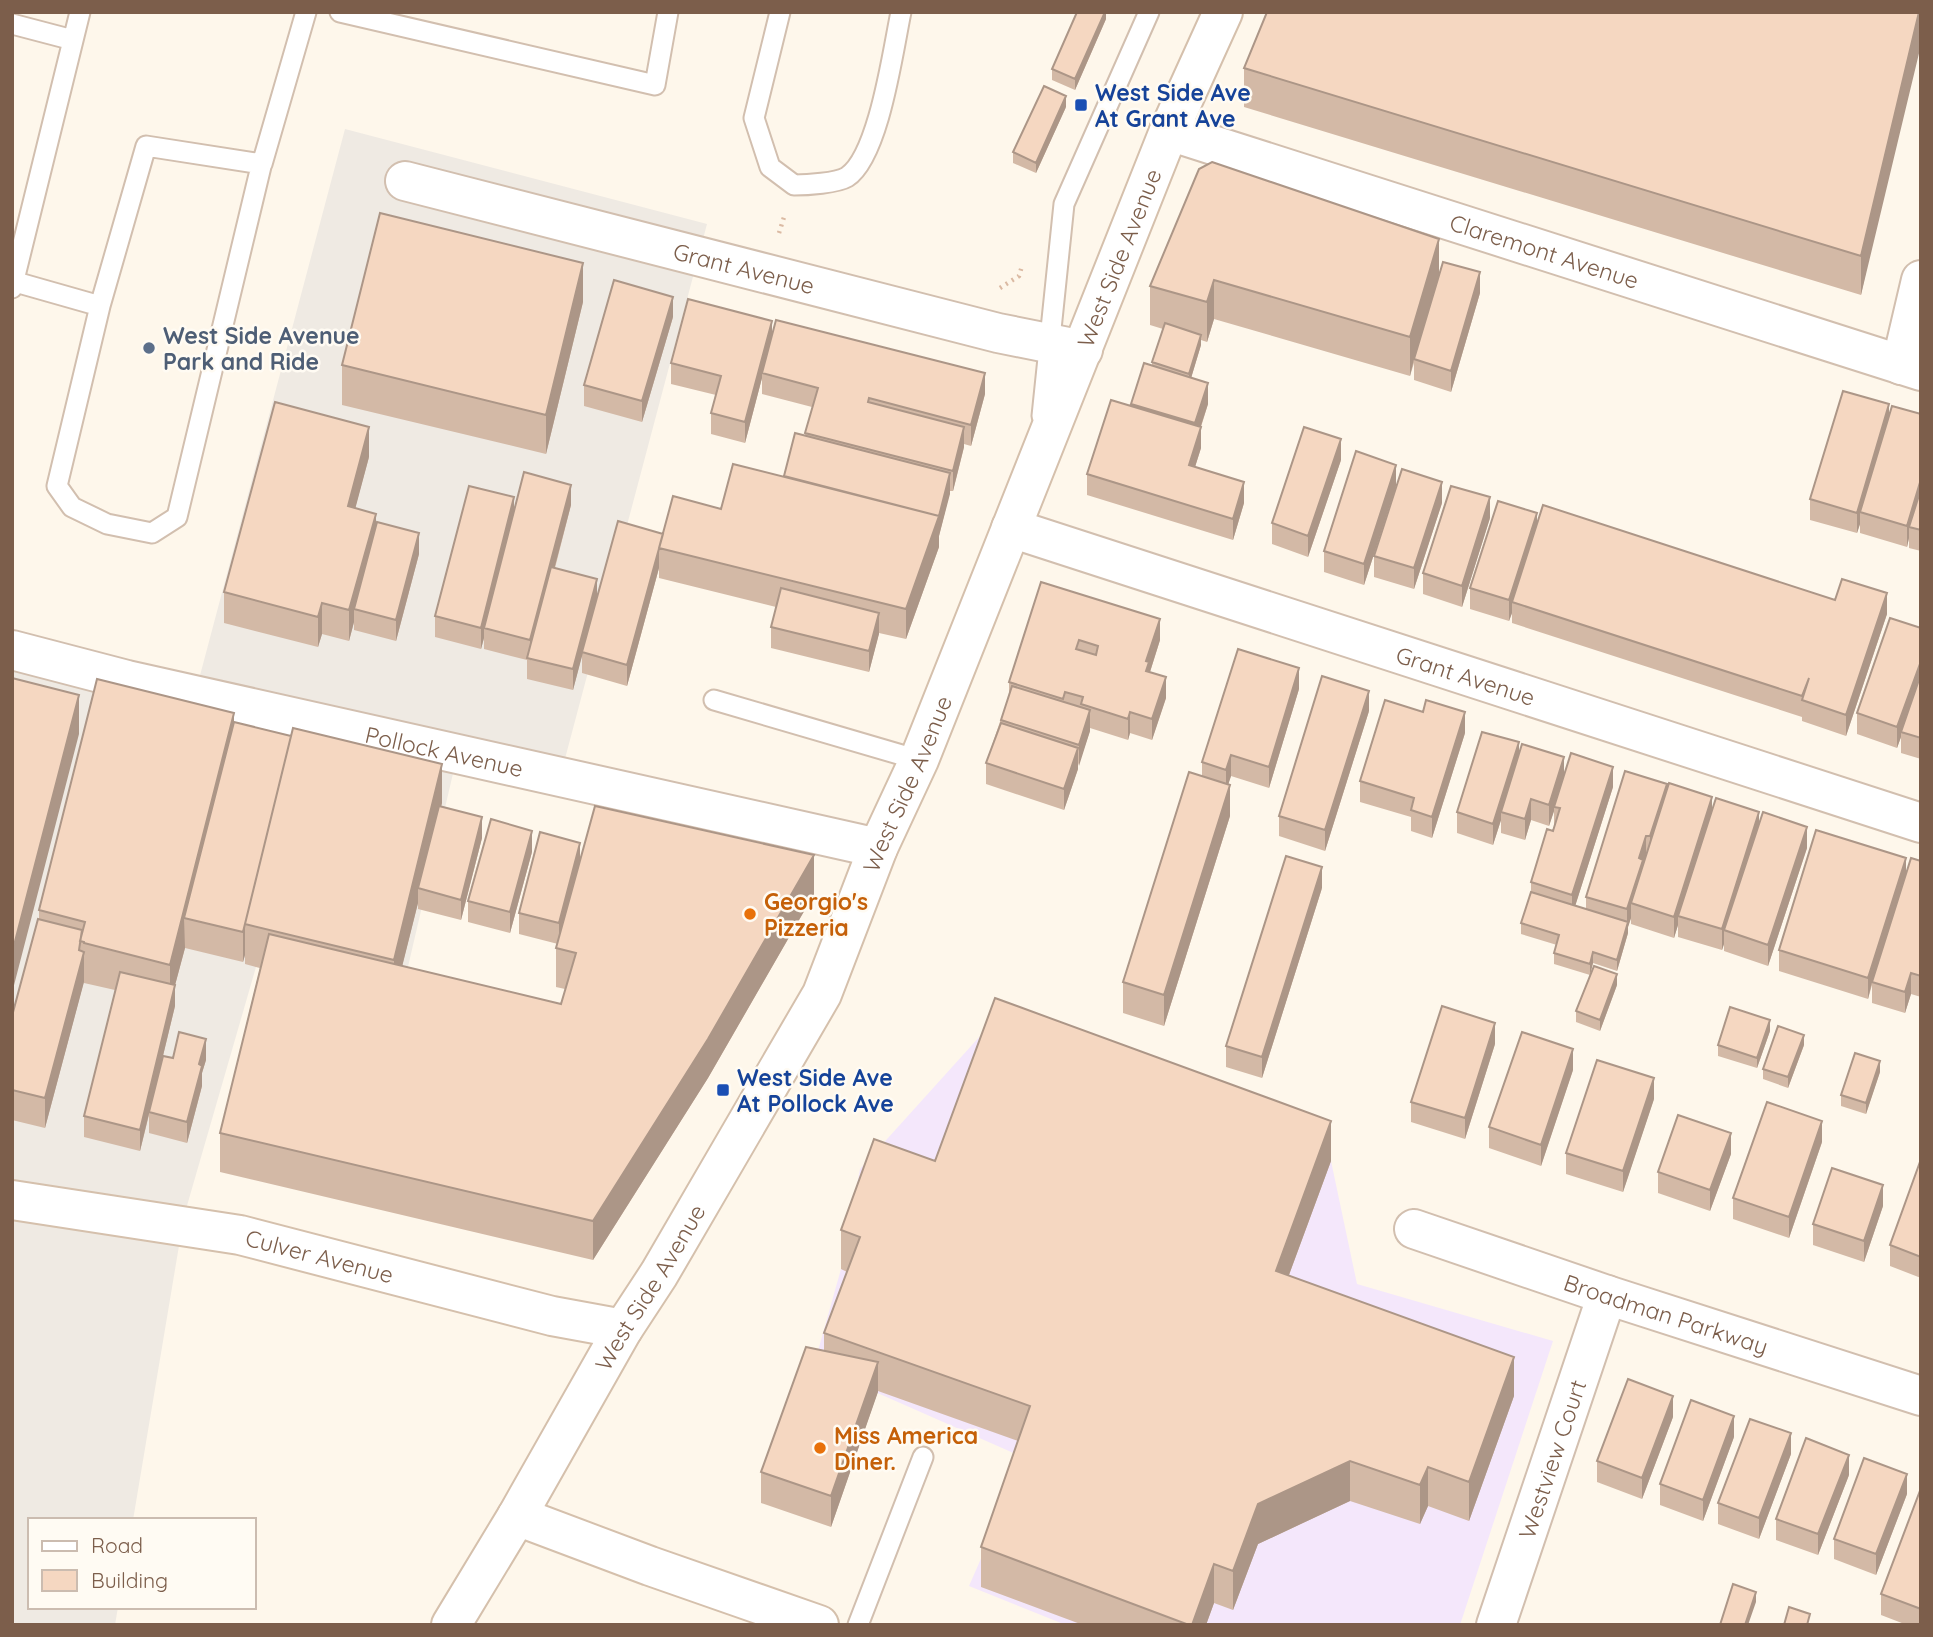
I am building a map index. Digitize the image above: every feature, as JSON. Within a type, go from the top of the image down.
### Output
[{"type":"street","name":"West Side Avenue","points":[[451,1625],[821,994],[878,848],[919,760],[1037,464],[1066,347],[1223,12]]},
{"type":"street","name":"Claremont Avenue","points":[[1169,131],[1911,368]]},
{"type":"street","name":"Grant Avenue","points":[[405,181],[998,333],[1066,347]]},
{"type":"street","points":[[1911,368],[1921,280]]},
{"type":"street","name":"Grant Avenue","points":[[1011,528],[1921,824]]},
{"type":"street","name":"Pollock Avenue","points":[[12,650],[127,680],[878,848]]},
{"type":"street","name":"Culver Avenue","points":[[12,1199],[240,1235],[552,1316],[623,1329]]},
{"type":"street","name":"Broadman Parkway","points":[[1414,1229],[1607,1295],[1921,1396]]},
{"type":"street","name":"Westview Court","points":[[1496,1625],[1607,1295]]},
{"type":"street","points":[[517,1516],[819,1625]]},
{"type":"lane","points":[[80,12],[13,284],[100,306]]},
{"type":"lane","points":[[263,158],[262,164],[146,146],[100,306],[57,486],[72,507],[107,524],[152,533],[177,517],[263,158],[306,12]]},
{"type":"lane","points":[[340,12],[655,85],[668,12]]},
{"type":"lane","points":[[780,12],[754,118],[770,167],[794,186],[846,178],[860,165],[879,113],[901,12]]},
{"type":"lane","points":[[1066,347],[1065,204],[1149,12]]},
{"type":"lane","points":[[12,24],[73,40]]},
{"type":"lane","points":[[714,700],[919,760]]},
{"type":"lane","points":[[858,1625],[923,1457]]},
{"type":"shaded area","points":[[345,129],[707,224],[562,770],[458,752],[400,1001],[256,967],[184,1216],[133,1518],[28,1518],[28,1609],[118,1609],[115,1625],[12,1625],[12,638],[198,683]]},
{"type":"shaded area","points":[[981,1035],[1331,1161],[1357,1284],[1553,1341],[1460,1625],[1066,1625],[969,1586],[1025,1458],[814,1365],[841,1269],[860,1169]]},
{"type":"building","points":[[1077,12],[1105,12],[1075,79],[1052,69]]},
{"type":"building","points":[[1267,12],[1919,12],[1861,256],[1244,68]]},
{"type":"building","points":[[1044,86],[1066,96],[1036,163],[1013,152]]},
{"type":"building","points":[[1212,162],[1439,239],[1410,337],[1214,280],[1207,302],[1150,286],[1199,169]]},
{"type":"building","points":[[380,213],[583,263],[546,415],[342,365]]},
{"type":"building","points":[[1443,262],[1480,272],[1451,371],[1414,359]]},
{"type":"building","points":[[614,280],[673,297],[642,401],[584,385]]},
{"type":"building","points":[[688,299],[772,321],[745,422],[711,413],[721,376],[671,363]]},
{"type":"building","points":[[776,320],[985,373],[971,425],[869,398],[868,402],[964,427],[953,471],[805,433],[818,388],[762,373]]},
{"type":"building","points":[[1165,323],[1201,335],[1189,374],[1152,362]]},
{"type":"building","points":[[1144,363],[1208,383],[1195,423],[1131,404]]},
{"type":"building","points":[[1843,391],[1889,404],[1857,513],[1810,499]]},
{"type":"building","points":[[1111,400],[1201,427],[1189,465],[1244,482],[1233,519],[1087,474]]},
{"type":"building","points":[[275,402],[369,427],[348,506],[376,514],[349,610],[322,603],[318,617],[224,592]]},
{"type":"building","points":[[1892,406],[1921,414],[1921,479],[1907,526],[1860,512]]},
{"type":"building","points":[[1304,427],[1341,439],[1308,536],[1272,523]]},
{"type":"building","points":[[795,433],[950,473],[939,516],[784,476]]},
{"type":"building","points":[[1356,451],[1396,465],[1364,564],[1324,551]]},
{"type":"building","points":[[733,464],[939,516],[906,609],[659,548],[673,496],[721,509]]},
{"type":"building","points":[[1402,469],[1442,482],[1414,568],[1374,556]]},
{"type":"building","points":[[524,472],[571,485],[530,640],[484,628]]},
{"type":"building","points":[[469,486],[514,497],[481,628],[435,616]]},
{"type":"building","points":[[1451,486],[1490,497],[1462,586],[1423,573]]},
{"type":"building","points":[[1921,489],[1921,530],[1909,527]]},
{"type":"building","points":[[1498,501],[1537,513],[1509,600],[1470,588]]},
{"type":"building","points":[[1543,505],[1835,600],[1842,579],[1887,593],[1846,715],[1802,700],[1809,678],[1802,696],[1512,602]]},
{"type":"building","points":[[618,521],[663,534],[627,665],[582,652]]},
{"type":"building","points":[[377,522],[419,533],[396,620],[354,609]]},
{"type":"building","points":[[551,567],[597,579],[573,669],[527,658]]},
{"type":"building","points":[[1041,582],[1160,619],[1146,661],[1149,662],[1146,671],[1166,677],[1152,719],[1130,712],[1128,719],[1081,704],[1083,697],[1065,692],[1063,699],[1009,682]],"holes":[[[1079,640],[1098,646],[1096,655],[1076,649]]]},
{"type":"building","points":[[781,588],[879,613],[869,651],[771,627]]},
{"type":"building","points":[[1890,618],[1921,628],[1921,661],[1897,727],[1857,713]]},
{"type":"building","points":[[1238,649],[1299,668],[1269,767],[1231,755],[1226,770],[1202,762]]},
{"type":"building","points":[[1921,674],[1921,738],[1901,732]]},
{"type":"building","points":[[1322,676],[1369,691],[1325,830],[1279,816]]},
{"type":"building","points":[[12,678],[79,695],[12,953]]},
{"type":"building","points":[[97,679],[234,713],[170,965],[84,943],[80,941],[85,922],[39,910]]},
{"type":"building","points":[[1012,686],[1090,710],[1079,745],[1001,720]]},
{"type":"building","points":[[1385,700],[1423,712],[1426,700],[1465,712],[1432,817],[1411,810],[1414,798],[1360,781]]},
{"type":"building","points":[[234,722],[291,736],[243,932],[184,918]]},
{"type":"building","points":[[1001,723],[1078,748],[1064,789],[986,763]]},
{"type":"building","points":[[293,728],[442,764],[394,960],[245,924]]},
{"type":"building","points":[[1482,732],[1519,742],[1493,824],[1457,812]]},
{"type":"building","points":[[1522,744],[1564,757],[1549,805],[1531,799],[1525,819],[1501,812]]},
{"type":"building","points":[[1571,753],[1613,767],[1572,895],[1531,882],[1547,829],[1553,831],[1560,808],[1554,807]]},
{"type":"building","points":[[1625,771],[1667,784],[1650,836],[1646,836],[1639,858],[1643,860],[1627,909],[1586,897]]},
{"type":"building","points":[[1189,772],[1230,785],[1164,995],[1123,982]]},
{"type":"building","points":[[1669,783],[1712,797],[1674,917],[1631,903]]},
{"type":"building","points":[[1716,798],[1759,812],[1722,929],[1678,916]]},
{"type":"building","points":[[439,806],[482,817],[461,900],[418,888]]},
{"type":"building","points":[[595,806],[814,855],[708,1039],[593,1221],[220,1133],[269,934],[561,1004],[576,953],[556,948]]},
{"type":"building","points":[[1763,812],[1807,827],[1768,945],[1724,930]]},
{"type":"building","points":[[491,819],[532,831],[510,912],[468,901]]},
{"type":"building","points":[[1816,830],[1906,858],[1868,978],[1779,950]]},
{"type":"building","points":[[540,832],[580,843],[559,923],[519,913]]},
{"type":"building","points":[[1286,856],[1322,867],[1262,1057],[1226,1046]]},
{"type":"building","points":[[1911,858],[1921,861],[1921,976],[1911,973],[1905,992],[1872,982]]},
{"type":"building","points":[[1531,892],[1628,922],[1617,960],[1593,952],[1590,964],[1554,953],[1559,935],[1521,923]]},
{"type":"building","points":[[38,919],[82,930],[79,950],[84,952],[45,1098],[12,1090],[12,1016]]},
{"type":"building","points":[[1594,966],[1617,974],[1600,1020],[1576,1011]]},
{"type":"building","points":[[120,972],[175,985],[140,1130],[84,1116]]},
{"type":"building","points":[[995,998],[1331,1121],[1276,1271],[1514,1357],[1469,1482],[1428,1467],[1420,1485],[1350,1461],[1258,1504],[1233,1571],[1214,1564],[1192,1625],[981,1547],[1030,1406],[824,1333],[860,1237],[841,1230],[874,1139],[935,1161]]},
{"type":"building","points":[[1442,1006],[1495,1023],[1465,1118],[1411,1102]]},
{"type":"building","points":[[1730,1007],[1770,1020],[1757,1058],[1718,1045]]},
{"type":"building","points":[[1778,1026],[1804,1035],[1788,1077],[1763,1069]]},
{"type":"building","points":[[179,1032],[206,1039],[199,1064],[202,1066],[187,1122],[149,1112],[163,1056],[173,1058]]},
{"type":"building","points":[[1522,1032],[1573,1049],[1541,1145],[1489,1127]]},
{"type":"building","points":[[1855,1053],[1880,1061],[1866,1103],[1841,1095]]},
{"type":"building","points":[[1597,1060],[1654,1078],[1623,1171],[1566,1153]]},
{"type":"building","points":[[1767,1102],[1822,1121],[1789,1217],[1733,1198]]},
{"type":"building","points":[[1678,1115],[1731,1133],[1710,1190],[1658,1172]]},
{"type":"building","points":[[1921,1159],[1921,1257],[1890,1245]]},
{"type":"building","points":[[1832,1168],[1883,1185],[1864,1241],[1813,1224]]},
{"type":"building","name":"Miss America Diner.","points":[[806,1347],[878,1362],[831,1496],[761,1472]]},
{"type":"building","points":[[1628,1379],[1673,1396],[1642,1478],[1597,1461]]},
{"type":"building","points":[[1691,1400],[1734,1416],[1703,1500],[1660,1484]]},
{"type":"building","points":[[1750,1419],[1791,1433],[1759,1518],[1718,1503]]},
{"type":"building","points":[[1806,1438],[1849,1455],[1818,1534],[1776,1519]]},
{"type":"building","points":[[1864,1458],[1907,1474],[1876,1554],[1834,1539]]},
{"type":"building","points":[[1921,1488],[1921,1609],[1881,1594]]},
{"type":"building","points":[[1733,1584],[1756,1592],[1745,1625],[1720,1625]]},
{"type":"building","points":[[1789,1607],[1810,1614],[1807,1625],[1784,1625]]},
{"type":"place","name":"West Side Ave At Grant Ave","points":[[1081,105]]},
{"type":"place","name":"West Side Avenue Park and Ride","points":[[149,348]]},
{"type":"place","name":"Georgio's Pizzeria","points":[[750,914]]},
{"type":"place","name":"West Side Ave At Pollock Ave","points":[[723,1090]]},
{"type":"place","name":"Miss America Diner.","points":[[820,1448]]}]
